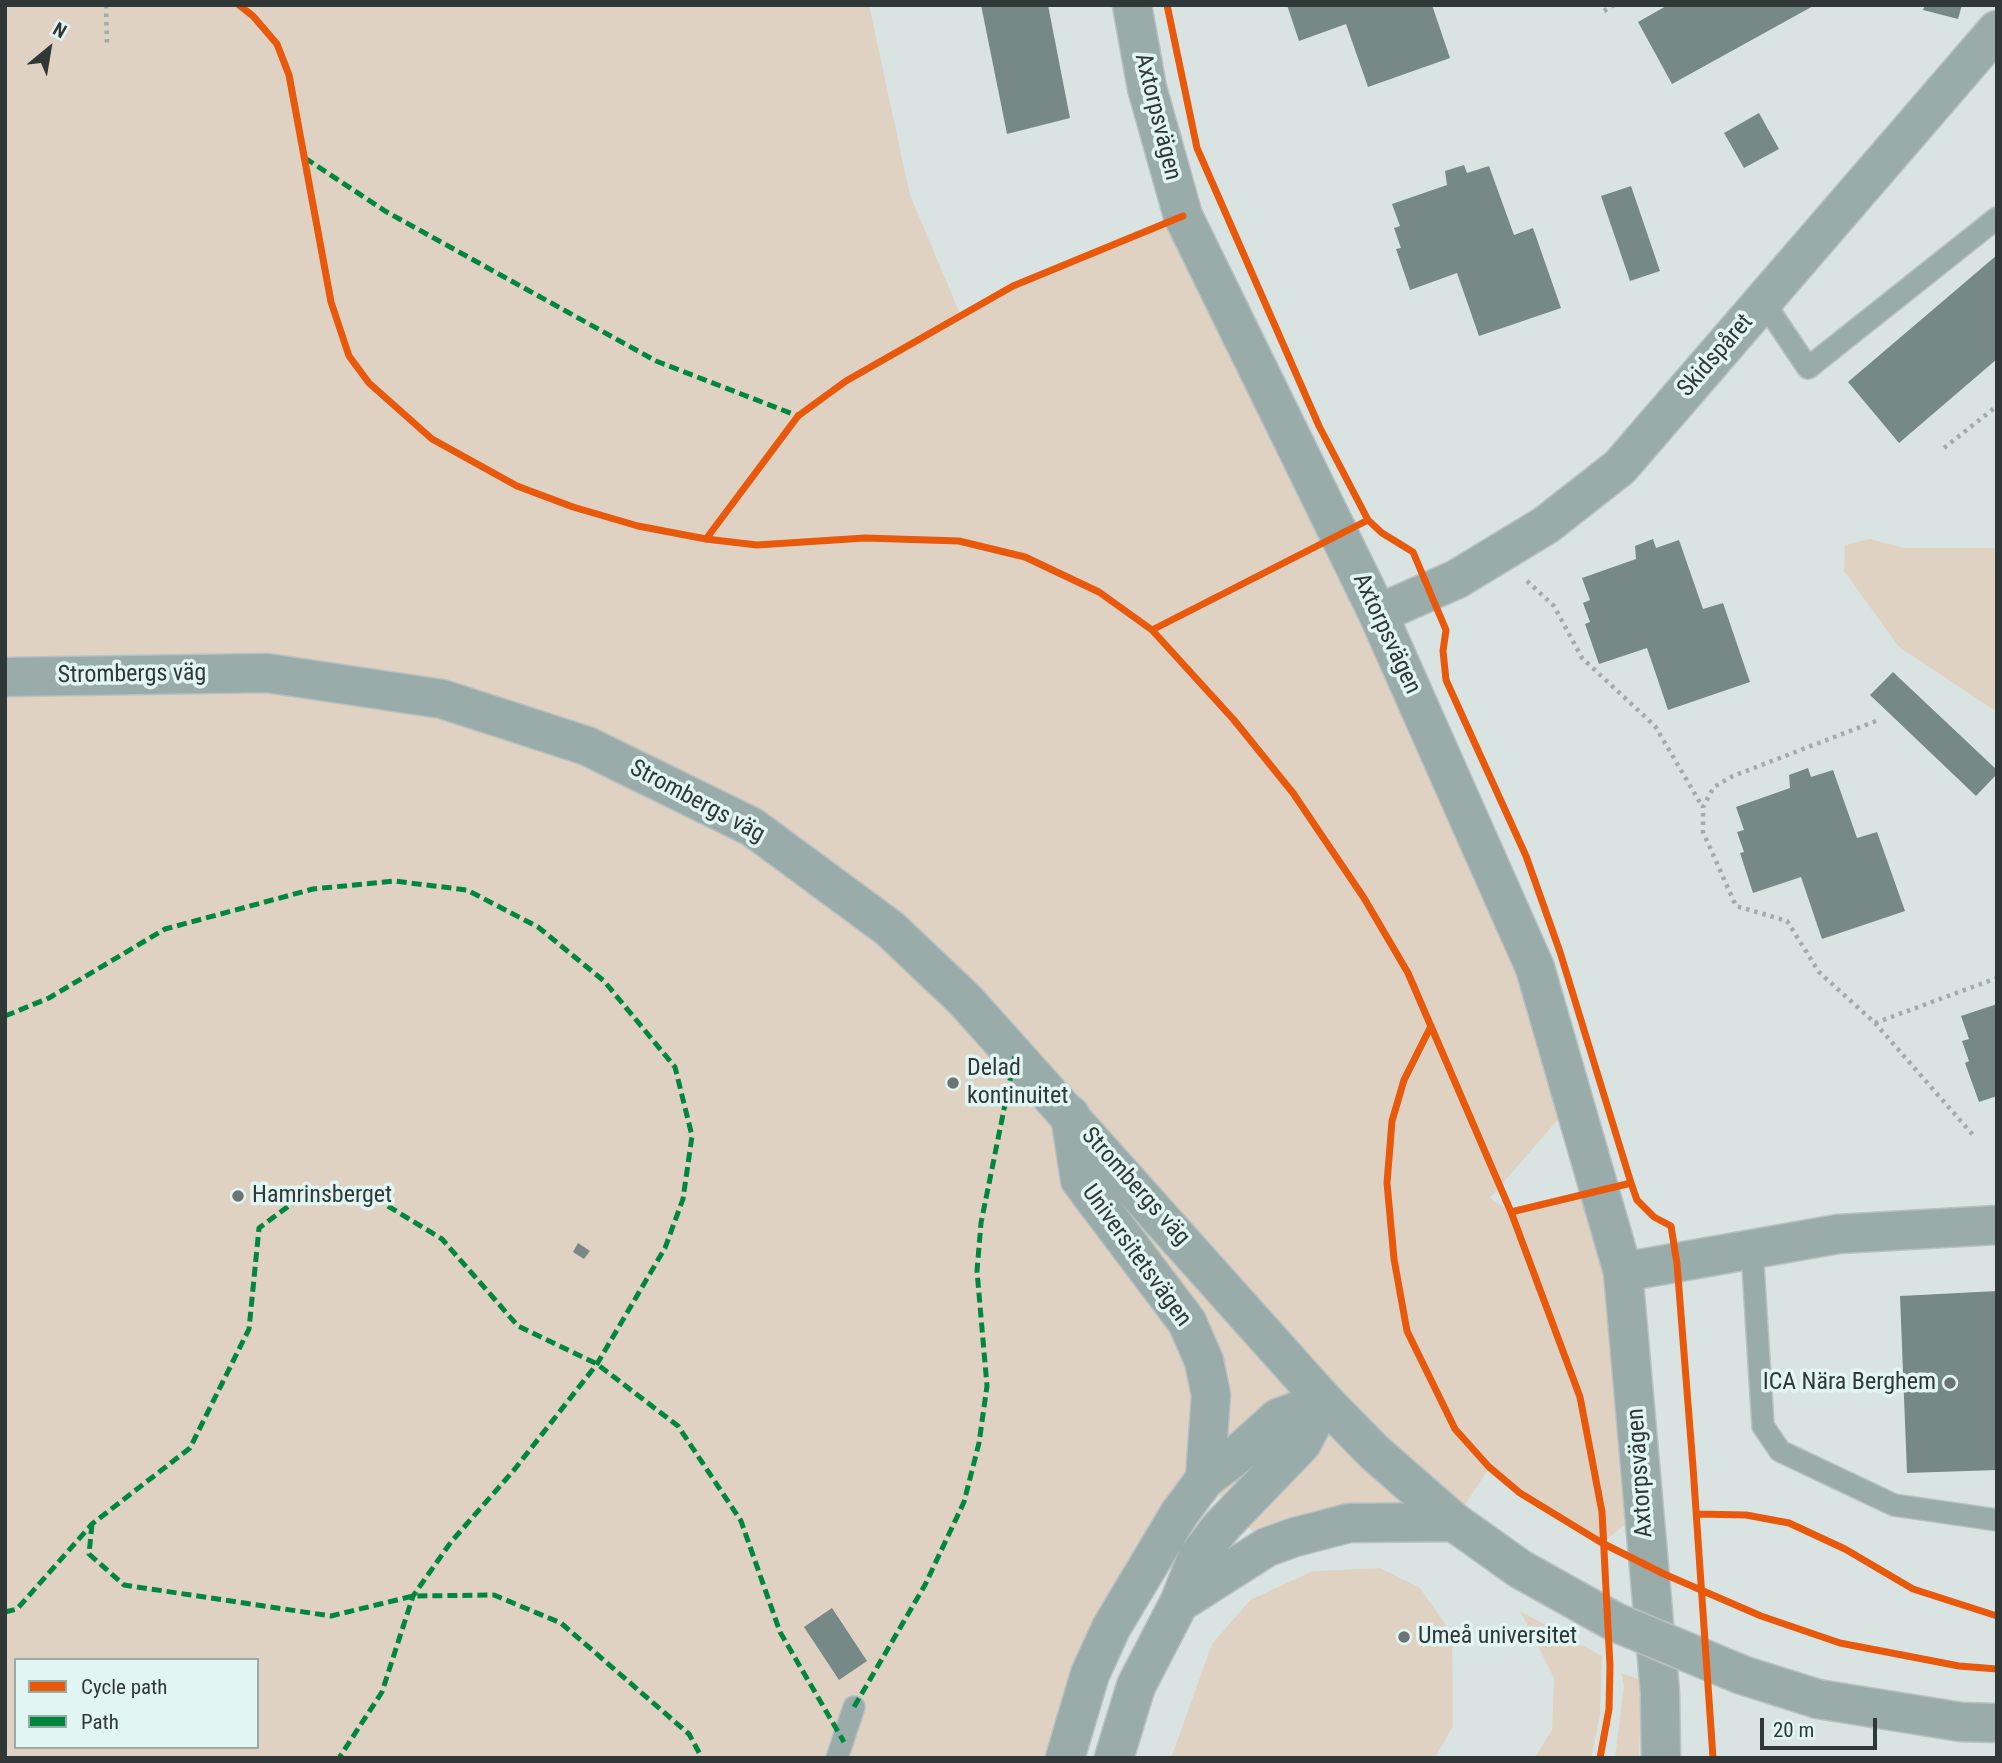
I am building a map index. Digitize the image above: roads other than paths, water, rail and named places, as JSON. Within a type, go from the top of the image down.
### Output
[{"type":"street","name":"Axtorpsvägen","points":[[1132,5],[1147,88],[1183,216],[1378,614],[1535,968],[1623,1272],[1660,1692],[1661,1758]]},
{"type":"street","name":"Skidspåret","points":[[1378,614],[1457,579],[1499,554],[1546,525],[1620,467],[1997,30]]},
{"type":"street","name":"Strombergs väg","points":[[5,677],[267,673],[442,699],[587,746],[752,827],[889,928],[965,1000],[1324,1401],[1374,1452],[1454,1522],[1520,1569],[1615,1622],[1742,1675],[1818,1699],[1922,1717],[1997,1724]]},
{"type":"street","name":"Universitetsvägen","points":[[1070,1115],[1080,1180],[1187,1322],[1204,1362],[1212,1395],[1205,1479]]},
{"type":"street","points":[[1623,1272],[1838,1234],[1997,1225]]},
{"type":"street","points":[[1065,1758],[1090,1674],[1111,1628],[1179,1514],[1205,1479],[1278,1419],[1324,1401]]},
{"type":"street","points":[[1114,1758],[1136,1686],[1179,1603],[1197,1558],[1221,1527],[1301,1443],[1324,1401]]},
{"type":"street","points":[[1179,1603],[1267,1547],[1295,1537],[1349,1523],[1454,1522]]},
{"type":"lane","points":[[1763,301],[1808,368],[1997,218]]},
{"type":"lane","points":[[1752,1250],[1763,1426],[1780,1451],[1894,1505],[1997,1520]]},
{"type":"lane","points":[[837,1758],[854,1707]]},
{"type":"place","name":"Delad kontinuitet","points":[[953,1083]]},
{"type":"place","name":"Hamrinsberget","points":[[238,1196]]},
{"type":"place","name":"ICA Nära Berghem","points":[[1950,1383]]},
{"type":"place","name":"Umeå universitet","points":[[1404,1637]]}]
